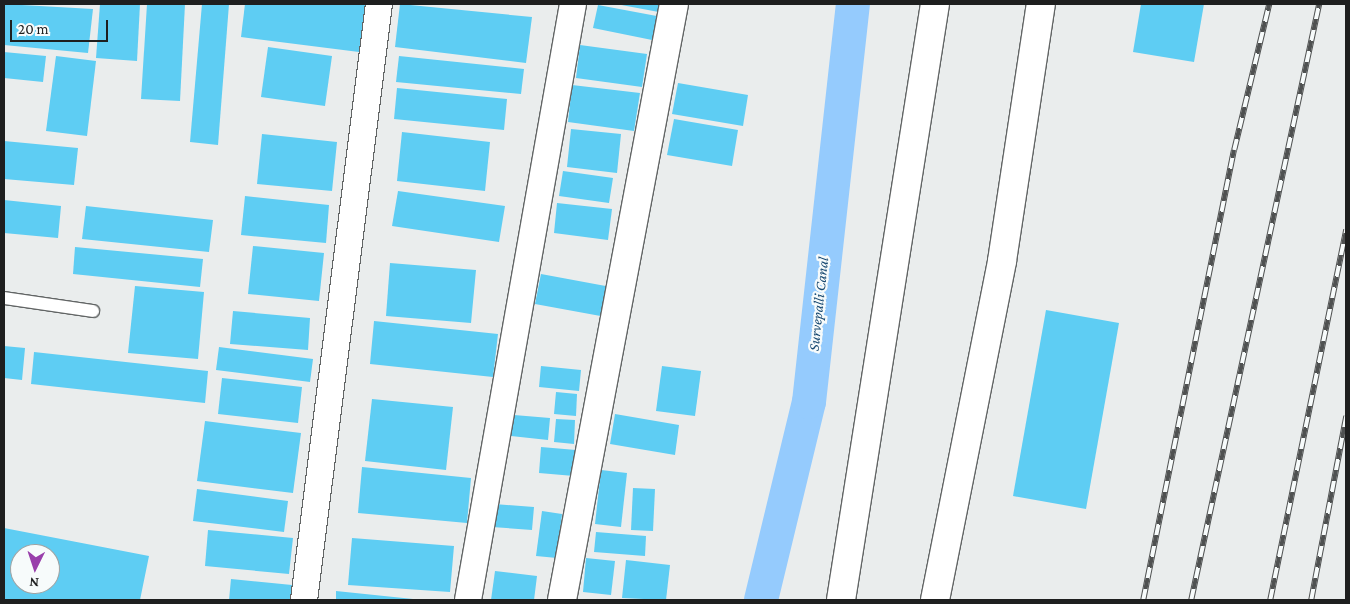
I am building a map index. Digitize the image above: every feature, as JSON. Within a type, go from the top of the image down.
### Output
[{"type":"main road","points":[[562,600],[674,4]]},
{"type":"main road","points":[[841,600],[935,4]]},
{"type":"main road","points":[[935,600],[1002,261],[1041,4]]},
{"type":"street","points":[[304,600],[379,4]]},
{"type":"street","points":[[468,600],[573,4]]},
{"type":"lane","points":[[4,298],[93,311]]},
{"type":"building","points":[[4,4],[93,9],[88,53],[4,45]]},
{"type":"building","points":[[100,4],[140,4],[137,61],[96,58]]},
{"type":"building","points":[[147,4],[185,4],[180,101],[141,99]]},
{"type":"building","points":[[202,4],[229,4],[218,145],[190,142]]},
{"type":"building","points":[[245,4],[366,4],[359,52],[241,37]]},
{"type":"building","points":[[400,4],[532,17],[526,63],[395,47]]},
{"type":"building","points":[[616,4],[665,4],[664,13]]},
{"type":"building","points":[[1141,4],[1204,4],[1194,62],[1133,52]]},
{"type":"building","points":[[598,5],[662,17],[657,41],[593,28]]},
{"type":"building","points":[[580,45],[647,54],[642,87],[576,78]]},
{"type":"building","points":[[268,47],[332,56],[325,106],[261,97]]},
{"type":"building","points":[[4,52],[46,56],[43,82],[4,78]]},
{"type":"building","points":[[56,56],[96,61],[87,136],[46,131]]},
{"type":"building","points":[[399,56],[524,69],[521,94],[396,82]]},
{"type":"building","points":[[678,83],[748,95],[743,126],[672,114]]},
{"type":"building","points":[[572,85],[640,93],[634,131],[568,122]]},
{"type":"building","points":[[397,88],[507,99],[504,130],[394,119]]},
{"type":"building","points":[[674,119],[738,130],[732,166],[667,155]]},
{"type":"building","points":[[571,129],[621,134],[617,173],[567,167]]},
{"type":"building","points":[[402,132],[490,142],[485,191],[397,181]]},
{"type":"building","points":[[262,134],[337,142],[332,191],[257,184]]},
{"type":"building","points":[[4,141],[78,148],[74,185],[4,179]]},
{"type":"building","points":[[563,171],[613,178],[609,203],[559,196]]},
{"type":"building","points":[[398,191],[505,206],[499,242],[392,226]]},
{"type":"building","points":[[245,196],[329,205],[326,243],[241,235]]},
{"type":"building","points":[[4,200],[61,206],[58,238],[4,233]]},
{"type":"building","points":[[557,203],[612,209],[608,240],[554,233]]},
{"type":"building","points":[[86,206],[213,220],[209,252],[82,239]]},
{"type":"building","points":[[253,246],[324,253],[319,301],[248,294]]},
{"type":"building","points":[[75,247],[203,259],[200,287],[73,274]]},
{"type":"building","points":[[390,263],[476,270],[471,323],[386,316]]},
{"type":"building","points":[[541,274],[611,287],[606,317],[535,304]]},
{"type":"building","points":[[135,286],[204,292],[198,359],[128,353]]},
{"type":"building","points":[[1046,310],[1119,323],[1086,509],[1013,496]]},
{"type":"building","points":[[233,311],[310,318],[308,350],[230,344]]},
{"type":"building","points":[[374,321],[498,334],[493,377],[370,364]]},
{"type":"building","points":[[4,346],[25,348],[22,380],[4,378]]},
{"type":"building","points":[[219,347],[313,359],[310,382],[216,370]]},
{"type":"building","points":[[34,352],[208,371],[205,403],[31,384]]},
{"type":"building","points":[[541,366],[581,370],[579,391],[539,387]]},
{"type":"building","points":[[662,366],[701,371],[695,416],[656,411]]},
{"type":"building","points":[[222,378],[302,387],[298,423],[218,414]]},
{"type":"building","points":[[556,392],[577,394],[576,416],[554,414]]},
{"type":"building","points":[[372,399],[453,407],[446,470],[365,461]]},
{"type":"building","points":[[615,414],[679,425],[675,455],[610,444]]},
{"type":"building","points":[[514,415],[550,418],[548,440],[511,436]]},
{"type":"building","points":[[556,419],[575,420],[574,444],[554,442]]},
{"type":"building","points":[[205,421],[301,433],[293,493],[197,481]]},
{"type":"building","points":[[541,447],[576,450],[574,476],[539,473]]},
{"type":"building","points":[[362,467],[471,478],[467,523],[358,513]]},
{"type":"building","points":[[601,470],[627,473],[621,527],[595,524]]},
{"type":"building","points":[[633,488],[655,489],[653,531],[631,530]]},
{"type":"building","points":[[197,489],[288,501],[284,532],[193,521]]},
{"type":"building","points":[[494,504],[534,507],[532,530],[492,527]]},
{"type":"building","points":[[542,511],[562,514],[557,558],[536,556]]},
{"type":"building","points":[[4,528],[149,556],[140,600],[4,600]]},
{"type":"building","points":[[208,530],[293,538],[289,574],[205,566]]},
{"type":"building","points":[[596,532],[646,536],[645,556],[594,552]]},
{"type":"building","points":[[352,538],[454,546],[450,592],[348,585]]},
{"type":"building","points":[[586,558],[615,561],[611,595],[583,592]]},
{"type":"building","points":[[626,560],[670,565],[666,600],[622,598]]},
{"type":"building","points":[[495,571],[537,576],[534,600],[491,600]]},
{"type":"building","points":[[231,579],[292,585],[291,600],[229,600]]},
{"type":"building","points":[[336,591],[413,599],[413,600],[336,600]]},
{"type":"waterway","name":"Survepalli Canal","points":[[761,600],[809,402],[853,4]]},
{"type":"railway","points":[[1143,600],[1234,150],[1269,4]]},
{"type":"railway","points":[[1191,600],[1319,4]]},
{"type":"railway","points":[[1270,600],[1346,230]]},
{"type":"railway","points":[[1311,600],[1346,416]]}]
